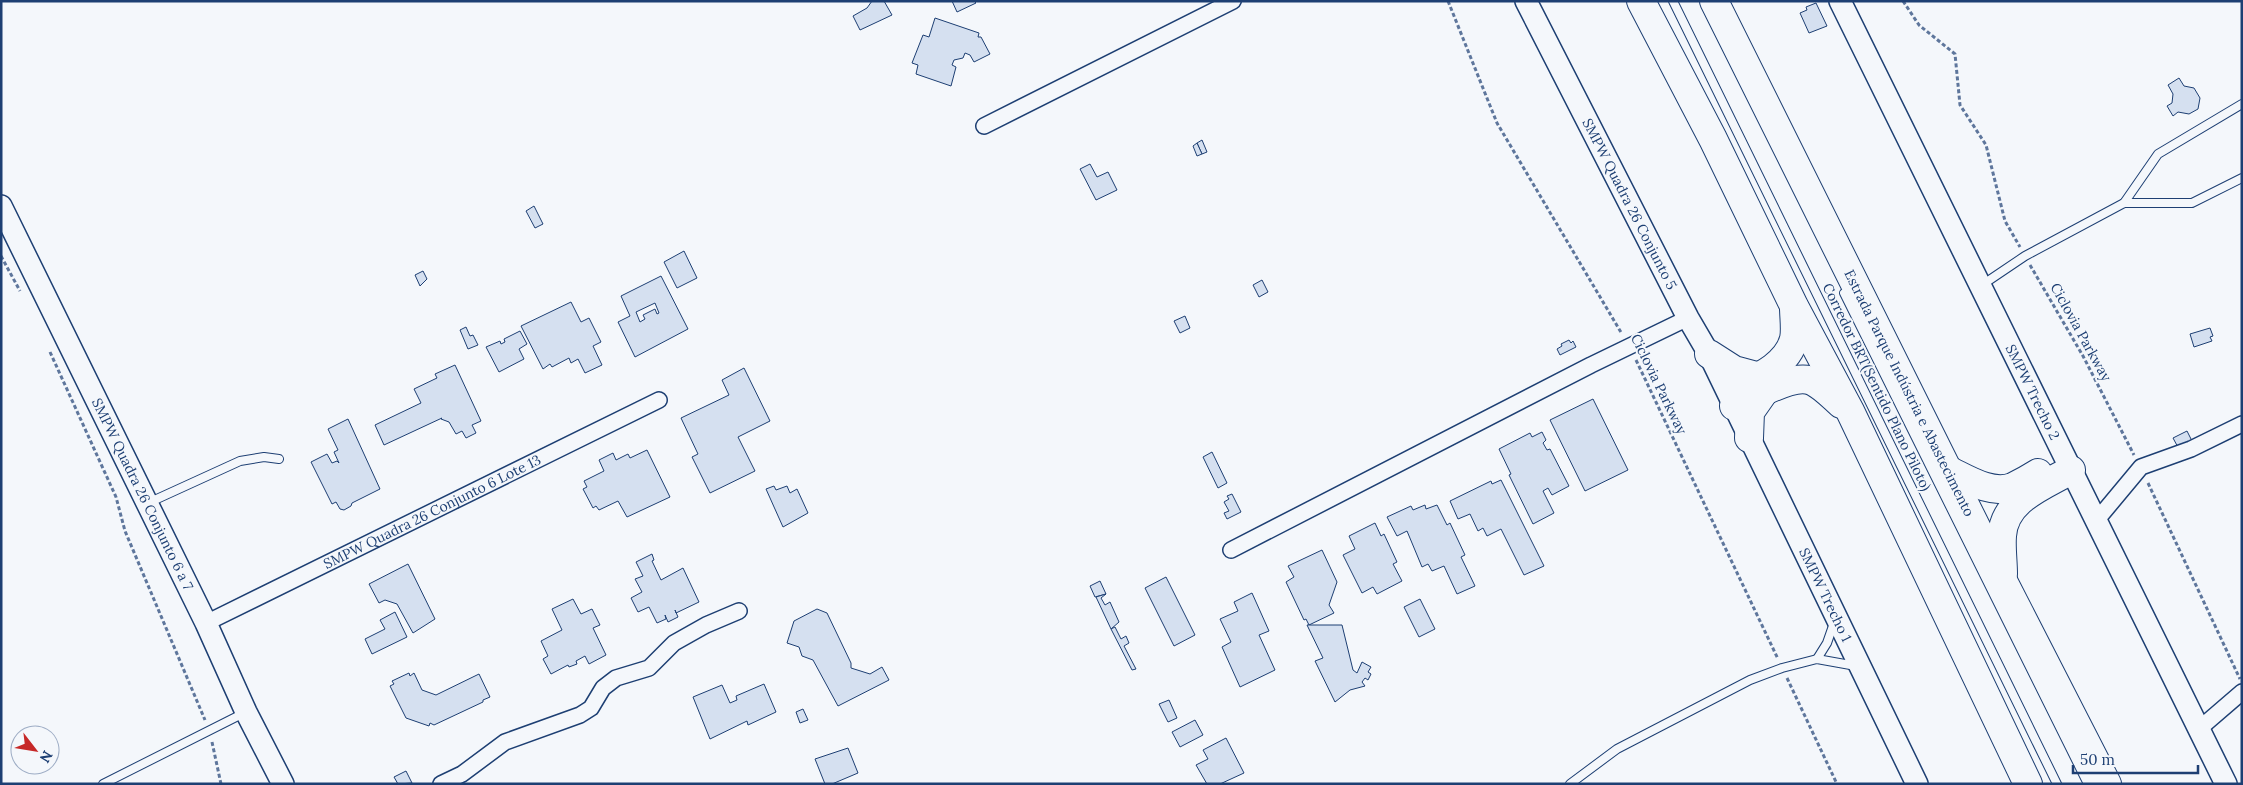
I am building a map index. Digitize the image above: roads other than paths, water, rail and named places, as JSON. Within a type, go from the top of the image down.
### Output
[{"type":"highway","points":[[1641,1],[1713,139],[1794,306],[1850,411],[2028,784]]},
{"type":"highway","name":"Estrada Parque Indústria e Abastecimento","points":[[1714,1],[2004,583],[2107,784]]},
{"type":"highway","points":[[1749,438],[1750,412],[1762,384],[1783,360],[1795,338],[1794,306]]},
{"type":"highway","points":[[1709,354],[1734,370],[1762,384]]},
{"type":"highway","points":[[1731,399],[1762,384],[1806,379],[1814,382],[1850,411]]},
{"type":"highway","points":[[1948,470],[1980,485],[1996,489],[2012,487],[2068,464]]},
{"type":"highway","points":[[2004,583],[2002,534],[2007,514],[2020,499],[2068,464]]},
{"type":"street","points":[[984,126],[1233,1]]},
{"type":"street","name":"SMPW Quadra 26 Conjunto 5","points":[[1526,1],[1731,399]]},
{"type":"street","name":"SMPW Trecho 2","points":[[1840,1],[2226,784]]},
{"type":"street","name":"SMPW Quadra 26 Conjunto 6 a 7","points":[[1,206],[206,623],[277,783]]},
{"type":"street","points":[[1231,550],[1582,369],[1688,318]]},
{"type":"street","name":"SMPW Trecho 1","points":[[1731,399],[1917,784]]},
{"type":"street","name":"SMPW Quadra 26 Conjunto 6 Lote 13","points":[[206,623],[659,400]]},
{"type":"street","points":[[2096,521],[2141,467],[2191,448],[2242,424]]},
{"type":"street","points":[[441,784],[462,774],[505,742],[580,715],[591,708],[603,688],[616,678],[649,668],[674,643],[706,625],[739,611]]},
{"type":"street","points":[[2199,729],[2242,692]]},
{"type":"lane","name":"Corredor BRT(Sentido Plano Piloto)","points":[[1673,1],[2057,784]]},
{"type":"lane","points":[[1980,286],[2025,256],[2124,203],[2158,154],[2242,104]]},
{"type":"lane","points":[[2124,203],[2192,203],[2242,178]]},
{"type":"lane","points":[[1840,286],[2088,784]]},
{"type":"lane","points":[[146,504],[240,461],[264,457],[280,459]]},
{"type":"lane","points":[[1817,659],[1827,643],[1836,617]]},
{"type":"lane","points":[[1570,784],[1617,749],[1750,680],[1782,668],[1817,659],[1842,662],[1860,667]]},
{"type":"lane","points":[[103,784],[246,712]]}]
